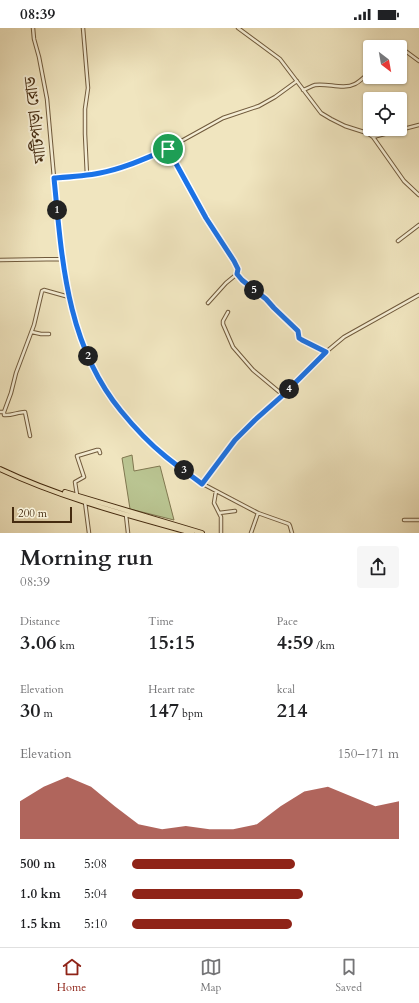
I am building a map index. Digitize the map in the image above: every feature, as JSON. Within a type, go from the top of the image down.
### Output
[{"type":"main road","points":[[0,469],[26,481],[126,514],[192,533]]},
{"type":"main road","points":[[23,479],[77,496],[85,500],[202,533]]},
{"type":"street","name":"মাটিপাড়া রোড","points":[[33,28],[34,40],[39,57],[47,99],[62,259],[69,297],[77,327],[86,352],[97,374],[110,397],[129,420],[165,456],[202,484],[258,513],[289,524],[292,533]]},
{"type":"street","points":[[83,28],[88,88],[84,134],[87,176]]},
{"type":"street","points":[[238,28],[280,59],[321,113],[338,122],[367,133],[373,138],[404,181],[419,195]]},
{"type":"street","points":[[407,53],[419,61]]},
{"type":"street","points":[[304,90],[317,85],[350,86],[356,84],[363,78]]},
{"type":"street","points":[[54,178],[87,176],[102,173],[168,149],[223,118],[259,106],[275,97],[297,81]]},
{"type":"street","points":[[373,138],[419,125]]},
{"type":"street","points":[[168,149],[206,218],[238,269],[237,274],[226,283],[208,303]]},
{"type":"street","points":[[398,241],[419,225]]},
{"type":"street","points":[[0,260],[62,259]]},
{"type":"street","points":[[237,274],[242,280],[266,299],[298,331],[299,338],[326,352]]},
{"type":"street","points":[[4,412],[16,373],[32,332],[42,291],[44,290],[69,297]]},
{"type":"street","points":[[202,484],[235,440],[326,352],[344,337],[419,295]]},
{"type":"street","points":[[228,312],[223,324],[233,347],[254,370],[283,395]]},
{"type":"street","points":[[32,332],[50,334]]},
{"type":"street","points":[[0,412],[4,412],[4,415],[24,412],[30,436]]},
{"type":"street","points":[[77,496],[75,482],[84,478],[84,476],[76,456],[97,450],[99,450],[100,453]]},
{"type":"street","points":[[216,491],[214,503],[219,513],[222,533]]},
{"type":"street","points":[[85,500],[89,533]]},
{"type":"street","points":[[219,513],[235,511]]},
{"type":"street","points":[[251,533],[258,513]]},
{"type":"street","points":[[126,514],[128,533]]},
{"type":"street","points":[[404,520],[419,520]]},
{"type":"green space","points":[[132,455],[134,471],[160,466],[174,520],[130,509],[122,458]]},
{"type":"route","points":[[168,149],[206,218],[234,261],[238,269],[237,274],[242,280],[266,299],[298,331],[300,339],[326,352],[235,440],[202,484],[165,456],[129,420],[110,397],[86,352],[77,327],[66,284],[62,259],[54,178],[87,176],[102,173],[168,149]]}]
